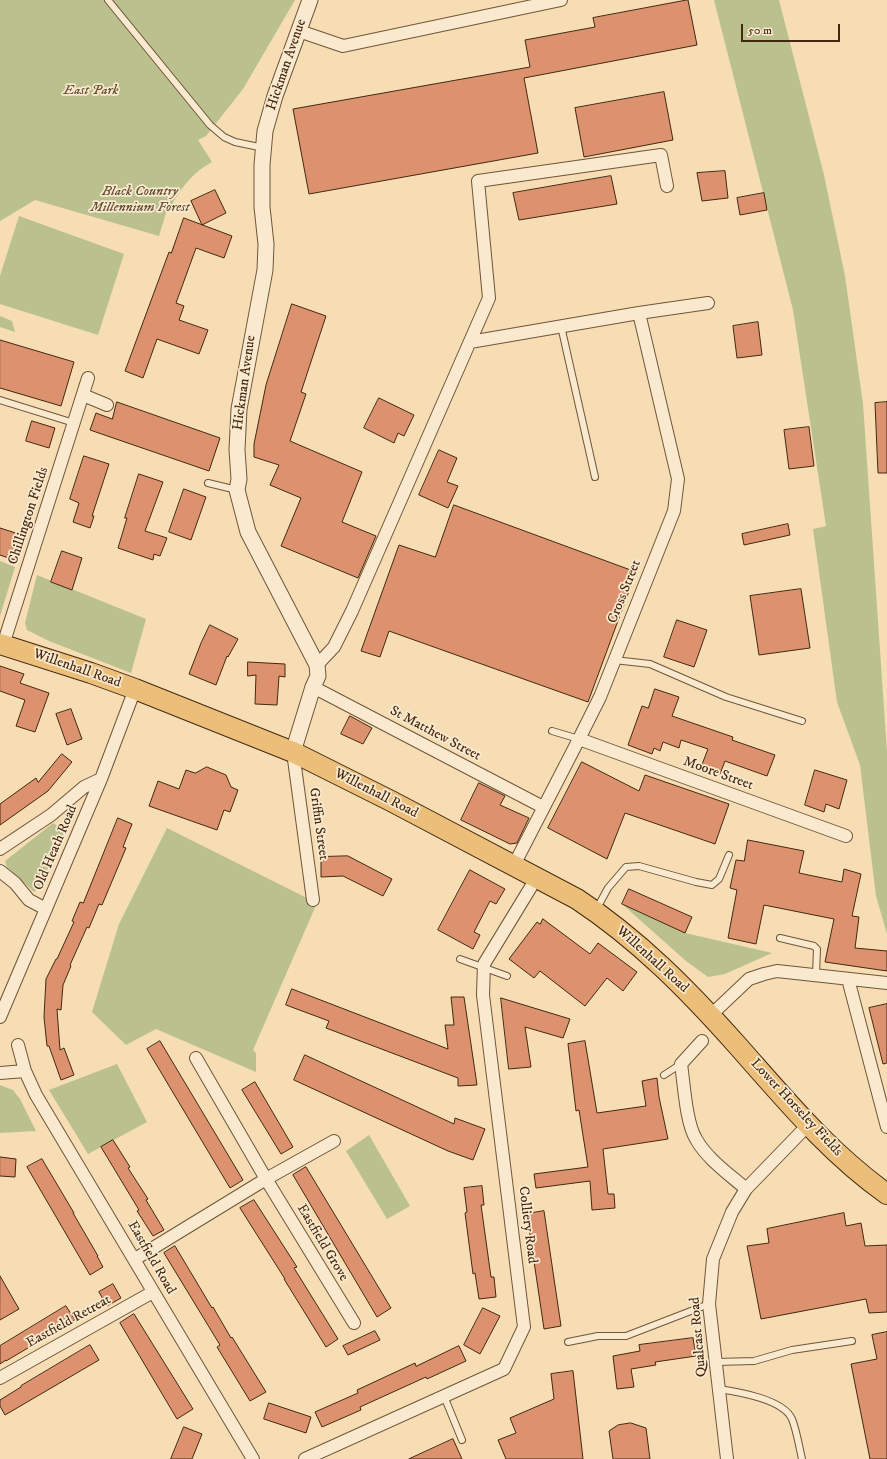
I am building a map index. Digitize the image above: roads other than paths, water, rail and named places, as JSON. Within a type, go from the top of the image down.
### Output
[{"type":"highway","name":"Willenhall Road","points":[[2,644],[135,689],[293,752],[514,865],[577,899],[643,948],[710,1016]]},
{"type":"highway","name":"Lower Horseley Fields","points":[[710,1016],[808,1125],[843,1159],[887,1194]]},
{"type":"street","name":"Hickman Avenue","points":[[310,0],[275,96],[265,131],[262,206],[266,244],[265,270],[239,409],[237,450],[239,479],[237,490],[248,532],[317,665]]},
{"type":"street","points":[[299,31],[343,46],[561,0]]},
{"type":"street","points":[[293,752],[313,687],[318,676],[317,665],[334,647],[352,611],[489,298],[478,181],[661,155],[667,186]]},
{"type":"street","points":[[470,342],[638,313],[708,303]]},
{"type":"street","name":"Cross Street","points":[[514,865],[600,697],[674,511],[678,479],[638,313]]},
{"type":"street","name":"Chillington Fields","points":[[2,644],[88,378]]},
{"type":"street","points":[[83,396],[107,405]]},
{"type":"street","name":"St Matthew Street","points":[[313,687],[543,807]]},
{"type":"street","name":"Old Heath Road","points":[[0,1017],[102,779],[135,689]]},
{"type":"street","name":"Moore Street","points":[[579,739],[846,836]]},
{"type":"street","name":"Griffin Street","points":[[293,752],[314,900]]},
{"type":"street","points":[[0,849],[51,815],[84,787],[102,779]]},
{"type":"street","points":[[0,871],[15,883],[29,900],[46,910]]},
{"type":"street","name":"Colliery Road","points":[[305,1459],[504,1369],[524,1327],[483,995],[484,964],[536,877]]},
{"type":"street","points":[[710,1016],[749,979],[777,971],[816,974],[887,983]]},
{"type":"street","points":[[848,979],[887,1127]]},
{"type":"street","points":[[702,1041],[681,1064],[691,1127],[696,1139],[707,1155],[746,1189]]},
{"type":"street","name":"Eastfield Road","points":[[18,1045],[24,1071],[36,1095],[253,1459]]},
{"type":"street","name":"Eastfield Grove","points":[[196,1058],[266,1179],[354,1323]]},
{"type":"street","points":[[0,1073],[24,1071]]},
{"type":"street","name":"Qualcast Road","points":[[727,1459],[709,1304],[713,1259],[732,1212],[746,1189],[808,1125]]},
{"type":"street","points":[[134,1259],[266,1179],[334,1141]]},
{"type":"street","name":"Eastfield Retreat","points":[[0,1378],[153,1292]]},
{"type":"lane","points":[[108,0],[210,125],[224,137],[235,142],[264,148]]},
{"type":"lane","points":[[561,326],[595,477]]},
{"type":"lane","points":[[0,400],[74,423]]},
{"type":"lane","points":[[208,483],[237,490]]},
{"type":"lane","points":[[614,660],[650,664],[726,697],[802,721]]},
{"type":"lane","points":[[552,731],[579,739]]},
{"type":"lane","points":[[595,912],[608,888],[626,867],[639,866],[712,885],[719,879],[729,854]]},
{"type":"lane","points":[[780,938],[814,946],[817,949],[816,974]]},
{"type":"lane","points":[[460,959],[507,976]]},
{"type":"lane","points":[[664,1076],[681,1064]]},
{"type":"lane","points":[[568,1342],[598,1336],[626,1336],[709,1304]]},
{"type":"lane","points":[[716,1362],[754,1360],[792,1350],[852,1341]]},
{"type":"lane","points":[[719,1389],[748,1394],[780,1407],[792,1418],[802,1459]]},
{"type":"lane","points":[[444,1396],[462,1440]]},
{"type":"park label","name":"East Park","points":[[91,91]]},
{"type":"park label","name":"Black Country Millennium Forest","points":[[140,200]]}]
